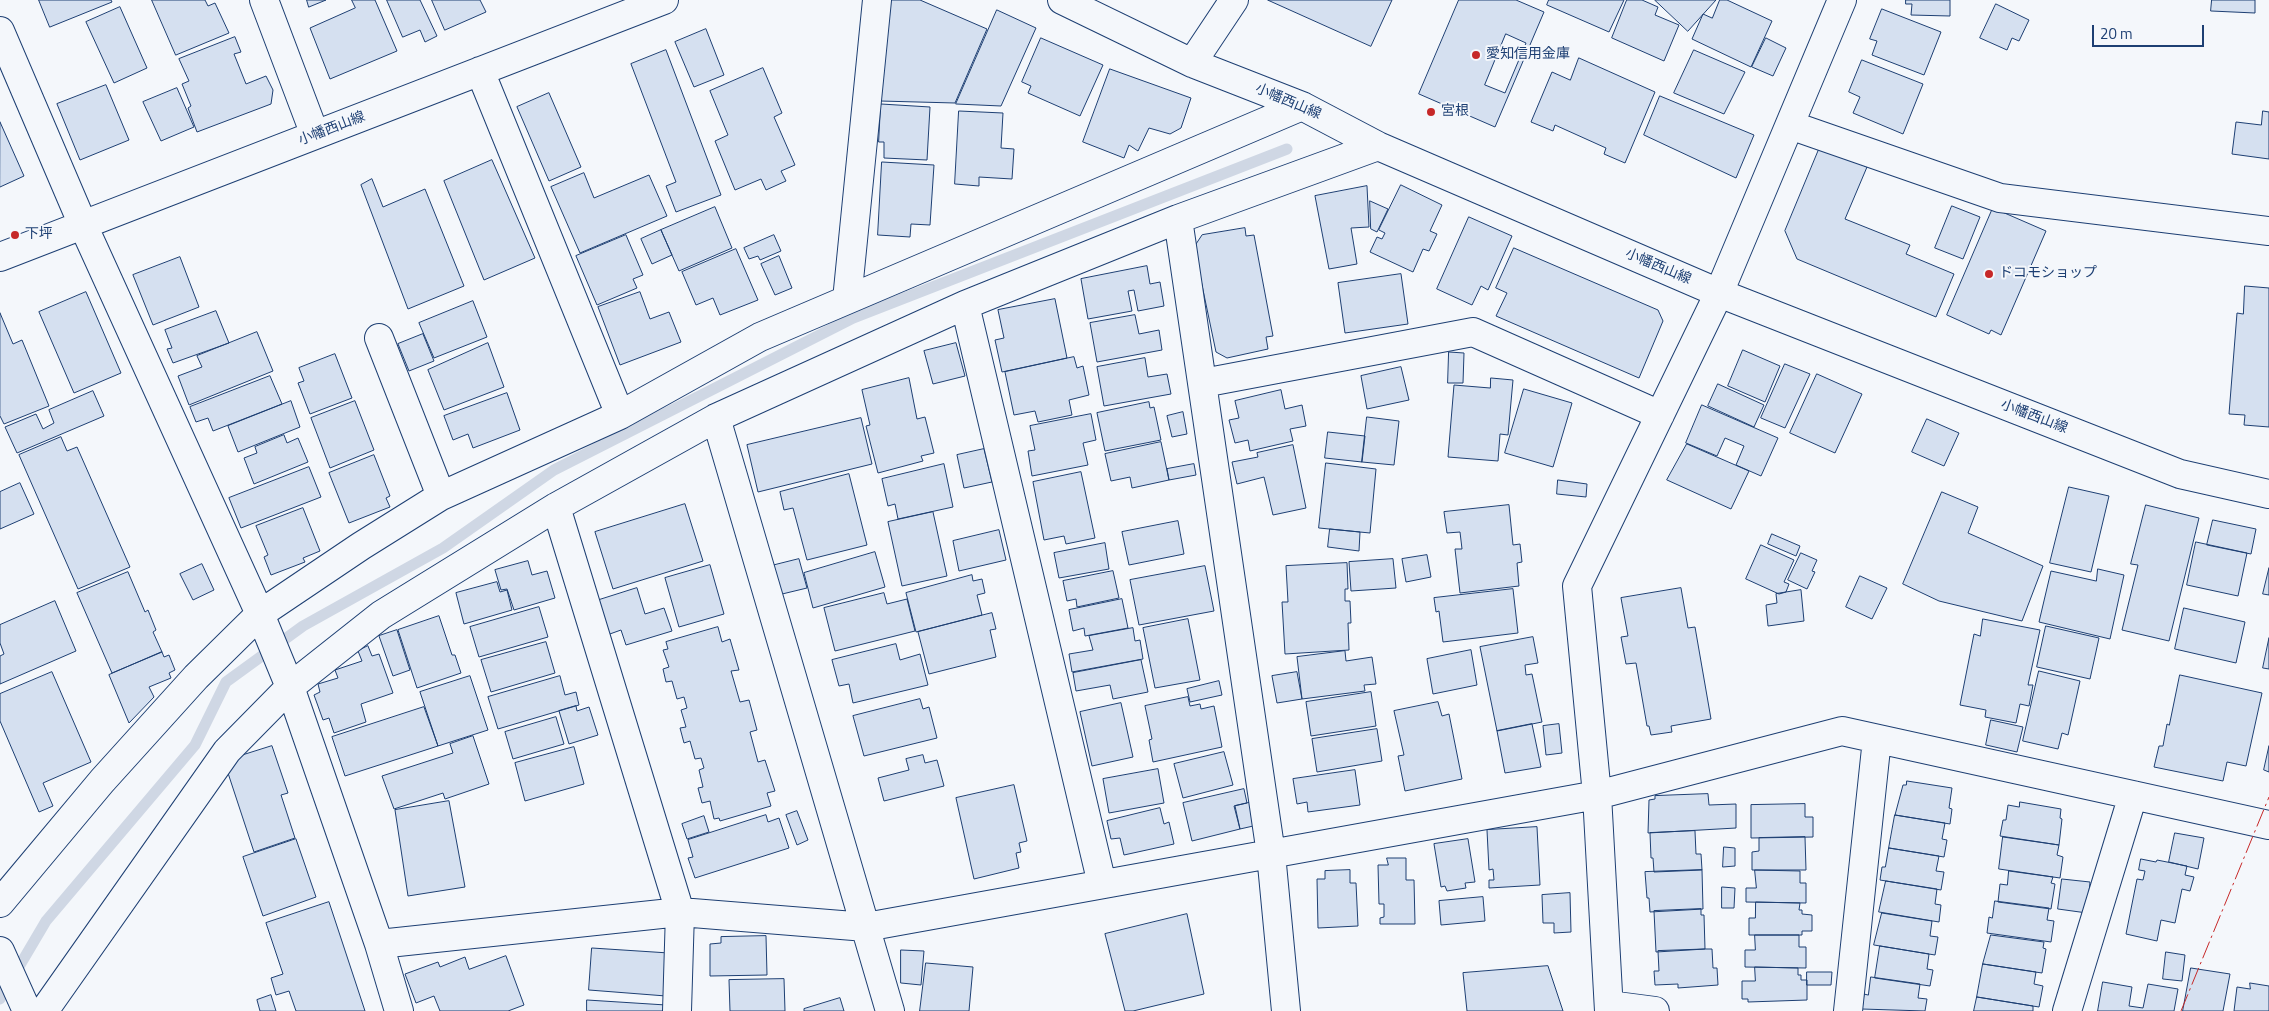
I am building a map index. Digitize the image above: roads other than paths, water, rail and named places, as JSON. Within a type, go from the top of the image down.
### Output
[{"type":"street","points":[[264,0],[315,135]]},
{"type":"street","name":"小幡西山線","points":[[0,257],[664,0]]},
{"type":"street","points":[[847,300],[877,0]]},
{"type":"street","name":"小幡西山線","points":[[1062,0],[1192,63],[1302,106],[1378,146],[1719,293],[2180,474],[2269,494]]},
{"type":"street","points":[[1192,63],[1234,0]]},
{"type":"street","points":[[1655,1011],[1609,1008],[1597,795],[1577,586],[1719,293],[1842,0]]},
{"type":"street","points":[[0,31],[83,225],[260,614],[290,687],[379,944],[399,1011]]},
{"type":"street","points":[[480,71],[620,415]]},
{"type":"street","points":[[0,903],[102,781],[196,677],[260,614],[361,546],[442,496],[620,415],[760,337],[1302,106]]},
{"type":"street","points":[[1790,125],[2000,198],[2269,231]]},
{"type":"street","points":[[44,1011],[227,751],[290,687],[381,615],[556,507],[716,418],[965,305],[1178,219],[1378,146]]},
{"type":"street","points":[[1178,219],[1271,854],[1286,1011]]},
{"type":"street","points":[[965,305],[1102,884]]},
{"type":"street","points":[[1203,383],[1473,332],[1660,415]]},
{"type":"street","points":[[379,338],[442,496]]},
{"type":"street","points":[[716,418],[890,1011]]},
{"type":"street","points":[[556,507],[680,912],[677,1011]]},
{"type":"street","points":[[379,944],[680,912],[866,928],[1597,795],[1842,731],[2269,825]]},
{"type":"street","points":[[1848,1011],[1877,739]]},
{"type":"street","points":[[2067,1011],[2133,795]]},
{"type":"street","points":[[0,951],[28,1011]]},
{"type":"waterway","points":[[0,999],[46,921],[195,745],[226,682],[303,626],[443,548],[554,470],[853,318],[1287,149]]},
{"type":"place","name":"愛知信用金庫","points":[[1476,55]]},
{"type":"place","name":"宮根","points":[[1431,112]]},
{"type":"place","name":"下坪","points":[[15,235]]},
{"type":"place","name":"ドコモショップ","points":[[1989,274]]}]
